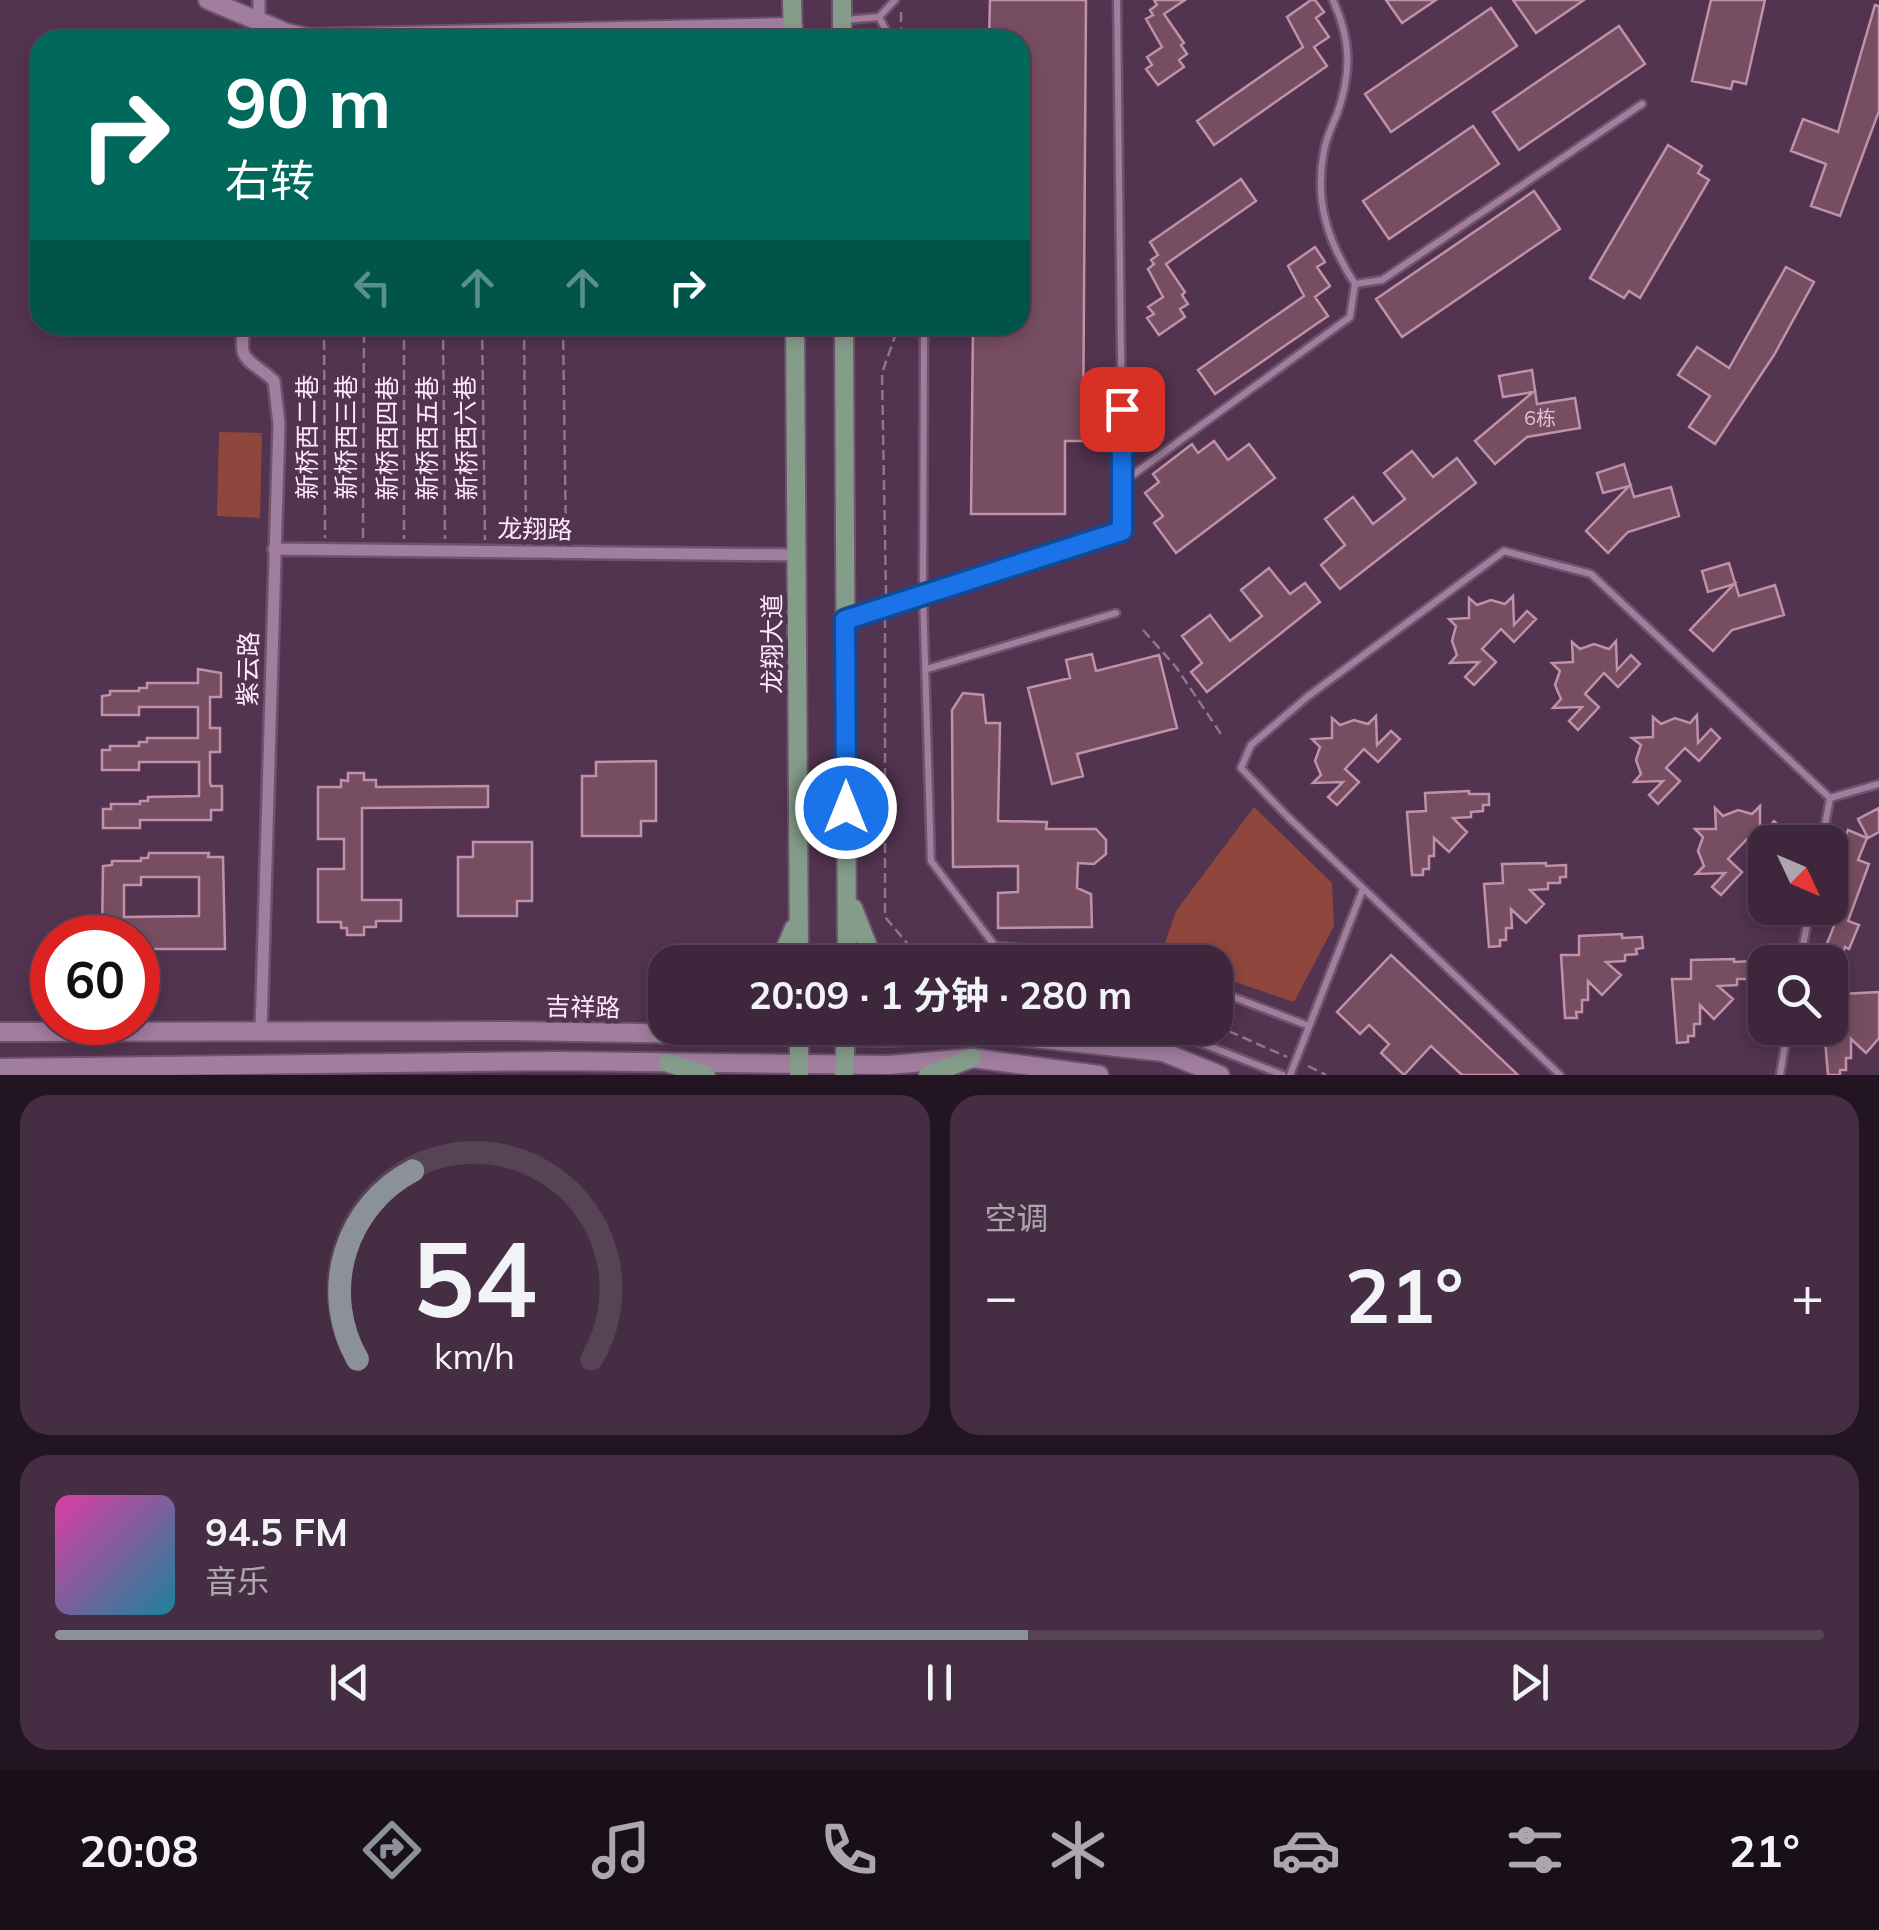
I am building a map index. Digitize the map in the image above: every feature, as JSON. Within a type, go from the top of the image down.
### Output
[{"type":"main road","points":[[208,0],[284,30]]},
{"type":"main road","points":[[792,0],[793,30]]},
{"type":"main road","points":[[842,0],[842,30]]},
{"type":"main road","name":"龙翔大道","points":[[794,335],[798,945]]},
{"type":"main road","points":[[844,335],[847,945]]},
{"type":"main road","points":[[787,945],[793,932],[798,882]]},
{"type":"main road","points":[[847,884],[866,945]]},
{"type":"main road","name":"吉祥路","points":[[0,1032],[648,1034]]},
{"type":"main road","points":[[844,1070],[845,1045]]},
{"type":"main road","name":"吉祥路","points":[[1102,1045],[1163,1052],[1220,1075]]},
{"type":"main road","points":[[928,1075],[972,1058]]},
{"type":"main road","points":[[0,1068],[257,1071],[668,1062],[844,1070],[972,1058],[1100,1075]]},
{"type":"main road","points":[[668,1062],[706,1075]]},
{"type":"street","points":[[259,0],[259,22]]},
{"type":"street","name":"紫云路","points":[[243,335],[240,346],[245,360],[274,381],[280,424],[261,1031]]},
{"type":"street","name":"龙翔路","points":[[274,549],[796,555]]},
{"type":"lane","points":[[842,20],[879,17],[898,0]]},
{"type":"lane","points":[[845,620],[1122,531],[1118,0]]},
{"type":"lane","points":[[1122,483],[1350,317],[1356,284],[1336,254],[1324,219],[1320,183],[1324,147],[1348,82],[1350,51],[1333,0]]},
{"type":"lane","points":[[879,17],[886,30]]},
{"type":"lane","points":[[1356,284],[1382,280],[1642,104]]},
{"type":"lane","points":[[924,335],[922,595],[931,862],[994,945]]},
{"type":"lane","points":[[1560,1075],[1242,768],[1251,745],[1307,697],[1504,550],[1591,574],[1830,798]]},
{"type":"lane","points":[[927,669],[1116,612]]},
{"type":"lane","points":[[1830,798],[1879,784]]},
{"type":"lane","points":[[1825,825],[1830,798]]},
{"type":"lane","points":[[1207,1045],[1287,1075],[1296,1061],[1363,888]]},
{"type":"lane","points":[[1233,997],[1309,1026]]},
{"type":"lane","points":[[1780,1075],[1785,1045]]},
{"type":"path","points":[[898,0],[900,30]]},
{"type":"path","name":"新桥西二巷","points":[[324,335],[325,549]]},
{"type":"path","name":"新桥西三巷","points":[[362,550],[364,335]]},
{"type":"path","name":"新桥西四巷","points":[[404,335],[404,550]]},
{"type":"path","name":"新桥西五巷","points":[[443,335],[445,551]]},
{"type":"path","name":"新桥西六巷","points":[[482,335],[485,551]]},
{"type":"path","points":[[524,335],[526,552]]},
{"type":"path","points":[[564,335],[566,552]]},
{"type":"path","points":[[895,335],[882,373],[886,918],[909,945]]},
{"type":"path","points":[[1143,630],[1176,667],[1220,734]]},
{"type":"path","points":[[1233,1033],[1326,1075]]},
{"type":"shaded area","points":[[219,432],[262,433],[260,518],[217,516]]},
{"type":"shaded area","points":[[1254,807],[1332,883],[1334,926],[1294,1002],[1233,981],[1233,945],[1164,945],[1176,911]]},
{"type":"building","points":[[990,0],[1086,0],[1083,441],[1065,441],[1065,514],[971,514],[973,335],[1030,335],[1030,30],[989,30]]},
{"type":"building","points":[[1154,0],[1185,0],[1164,14],[1184,43],[1181,45],[1187,54],[1179,60],[1184,67],[1158,85],[1146,69],[1152,65],[1147,57],[1162,47],[1146,19],[1153,15],[1150,10],[1157,5]]},
{"type":"building","points":[[1311,0],[1324,12],[1316,18],[1329,37],[1314,47],[1327,66],[1214,145],[1197,121],[1303,47],[1287,17]]},
{"type":"building","points":[[1386,0],[1436,0],[1402,23]]},
{"type":"building","points":[[1513,0],[1584,0],[1536,33]]},
{"type":"building","points":[[1711,0],[1765,0],[1746,84],[1733,81],[1731,89],[1692,81]]},
{"type":"building","points":[[1875,5],[1879,6],[1879,111],[1840,216],[1811,206],[1826,164],[1791,151],[1803,119],[1838,132]]},
{"type":"building","points":[[1491,8],[1517,46],[1391,132],[1365,94]]},
{"type":"building","points":[[1619,26],[1645,64],[1519,150],[1493,112]]},
{"type":"building","points":[[1473,126],[1499,164],[1389,239],[1363,201]]},
{"type":"building","points":[[1668,145],[1702,166],[1698,173],[1709,180],[1640,298],[1629,291],[1624,298],[1590,278]]},
{"type":"building","points":[[1241,179],[1256,201],[1166,264],[1185,292],[1182,295],[1188,304],[1180,309],[1185,317],[1159,335],[1147,318],[1154,314],[1148,307],[1163,297],[1148,269],[1158,255],[1150,242]]},
{"type":"building","points":[[1534,191],[1560,229],[1402,337],[1376,299]]},
{"type":"building","points":[[1315,247],[1325,262],[1317,267],[1330,286],[1315,297],[1328,316],[1215,394],[1198,370],[1304,296],[1288,266]]},
{"type":"building","points":[[1786,267],[1814,282],[1774,355],[1715,444],[1689,427],[1710,396],[1678,375],[1697,347],[1729,368]]},
{"type":"building","points":[[1532,370],[1537,404],[1575,398],[1580,428],[1527,437],[1495,464],[1475,441],[1533,392],[1503,397],[1499,376]]},
{"type":"building","points":[[1214,441],[1228,460],[1249,444],[1275,478],[1176,553],[1154,523],[1163,516],[1145,493],[1159,482],[1153,474],[1192,444],[1198,453]]},
{"type":"building","points":[[1412,451],[1433,477],[1457,458],[1476,483],[1340,589],[1321,565],[1345,545],[1325,519],[1353,497],[1373,524],[1405,499],[1384,473]]},
{"type":"building","points":[[1624,464],[1634,497],[1671,487],[1679,516],[1628,532],[1608,553],[1586,531],[1629,486],[1603,493],[1597,473]]},
{"type":"building","points":[[1729,563],[1739,596],[1775,585],[1784,615],[1732,630],[1713,651],[1690,630],[1734,584],[1708,592],[1702,571]]},
{"type":"building","points":[[1269,568],[1290,594],[1305,583],[1320,602],[1207,692],[1191,672],[1202,663],[1182,636],[1210,615],[1230,641],[1262,616],[1241,590]]},
{"type":"building","points":[[1513,596],[1514,625],[1527,611],[1536,619],[1514,642],[1501,629],[1482,649],[1496,662],[1474,685],[1465,677],[1479,662],[1450,663],[1457,655],[1452,641],[1456,626],[1449,619],[1469,618],[1469,598],[1477,605],[1491,600],[1505,604]]},
{"type":"building","points":[[1616,641],[1617,670],[1631,655],[1640,664],[1618,687],[1604,673],[1585,694],[1599,707],[1578,730],[1569,721],[1582,707],[1553,708],[1561,699],[1555,685],[1560,671],[1552,663],[1573,662],[1572,642],[1580,649],[1594,644],[1609,649]]},
{"type":"building","points":[[1092,654],[1096,671],[1159,655],[1177,728],[1077,754],[1083,776],[1052,784],[1028,688],[1070,678],[1066,660]]},
{"type":"building","points":[[198,669],[221,673],[221,697],[210,697],[210,728],[220,728],[220,752],[210,752],[210,782],[211,786],[222,786],[222,810],[211,810],[211,820],[140,820],[140,828],[103,828],[103,809],[111,809],[111,804],[140,804],[148,801],[148,797],[199,796],[199,762],[139,762],[139,770],[102,770],[102,750],[110,750],[110,746],[139,746],[147,738],[198,738],[198,707],[139,707],[139,715],[102,715],[102,696],[110,695],[110,691],[139,691],[147,688],[147,683],[198,683]]},
{"type":"building","points":[[963,693],[983,695],[986,723],[1000,723],[998,821],[1047,822],[1046,829],[1096,829],[1106,840],[1106,854],[1094,864],[1078,863],[1077,888],[1091,894],[1092,927],[998,928],[998,893],[1018,892],[1018,866],[953,867],[952,710]]},
{"type":"building","points":[[1697,715],[1698,743],[1711,729],[1720,738],[1699,761],[1685,748],[1666,768],[1680,781],[1658,804],[1649,795],[1663,781],[1634,782],[1641,774],[1636,760],[1641,745],[1632,738],[1653,737],[1653,717],[1661,724],[1675,718],[1690,723]]},
{"type":"building","points":[[1376,716],[1377,745],[1391,731],[1400,739],[1378,762],[1364,749],[1345,769],[1359,782],[1337,805],[1328,797],[1343,782],[1313,783],[1321,775],[1315,761],[1320,747],[1312,739],[1332,738],[1332,718],[1340,725],[1354,720],[1368,724]]},
{"type":"building","points":[[656,761],[656,821],[641,821],[641,836],[582,836],[582,776],[596,776],[596,762]]},
{"type":"building","points":[[348,773],[364,773],[364,780],[376,780],[376,787],[488,786],[488,807],[362,808],[362,900],[401,900],[401,921],[376,921],[376,927],[364,927],[364,935],[347,935],[341,922],[318,922],[318,869],[344,869],[344,839],[318,839],[318,787],[341,787],[341,780],[348,781]]},
{"type":"building","points":[[1425,793],[1489,794],[1489,805],[1483,805],[1483,811],[1471,812],[1471,817],[1453,818],[1467,832],[1449,852],[1434,838],[1429,869],[1423,869],[1423,875],[1412,875],[1407,812],[1426,811]]},
{"type":"building","points":[[1760,806],[1760,825],[1748,825],[1748,840],[1728,859],[1742,872],[1721,895],[1712,887],[1725,873],[1696,874],[1704,866],[1698,851],[1703,837],[1695,829],[1716,829],[1715,808],[1723,816],[1738,810],[1752,814]]},
{"type":"building","points":[[1879,808],[1879,832],[1868,838],[1858,819]]},
{"type":"building","points":[[1848,830],[1867,838],[1858,860],[1869,864],[1848,921]]},
{"type":"building","points":[[473,842],[532,842],[532,901],[517,901],[517,916],[458,916],[458,857],[473,857]]},
{"type":"building","points":[[149,853],[209,853],[208,857],[223,857],[225,949],[160,949],[160,917],[199,916],[199,877],[141,877],[141,885],[124,885],[124,915],[102,915],[103,866],[112,865],[112,861],[148,858]]},
{"type":"building","points":[[1502,864],[1566,865],[1566,877],[1560,877],[1560,883],[1548,883],[1548,889],[1530,890],[1544,904],[1526,923],[1511,909],[1512,928],[1506,928],[1506,940],[1500,940],[1500,946],[1489,947],[1484,884],[1503,883]]},
{"type":"building","points":[[1848,921],[1859,925],[1849,949],[1848,945],[1826,945],[1834,926],[1848,925]]},
{"type":"building","points":[[1622,934],[1622,938],[1642,937],[1643,948],[1636,949],[1637,954],[1625,955],[1625,961],[1606,962],[1621,975],[1602,995],[1588,981],[1588,1000],[1582,1000],[1582,1012],[1576,1012],[1577,1018],[1565,1018],[1561,955],[1579,955],[1579,936]]},
{"type":"building","points":[[1391,955],[1518,1075],[1462,1075],[1431,1046],[1404,1075],[1381,1053],[1389,1044],[1369,1025],[1360,1034],[1337,1012]]},
{"type":"building","points":[[1691,960],[1748,961],[1748,979],[1737,979],[1737,985],[1718,986],[1733,999],[1714,1019],[1700,1005],[1700,1024],[1694,1024],[1694,1036],[1688,1036],[1688,1042],[1677,1043],[1672,979],[1691,979]]},
{"type":"building","points":[[1879,992],[1879,1038],[1866,1053],[1851,1039],[1851,1058],[1846,1058],[1846,1070],[1840,1070],[1840,1075],[1828,1075],[1825,1045],[1848,1045],[1848,994]]},
{"type":"route","points":[[846,808],[845,620],[1122,531],[1122,409]]}]
